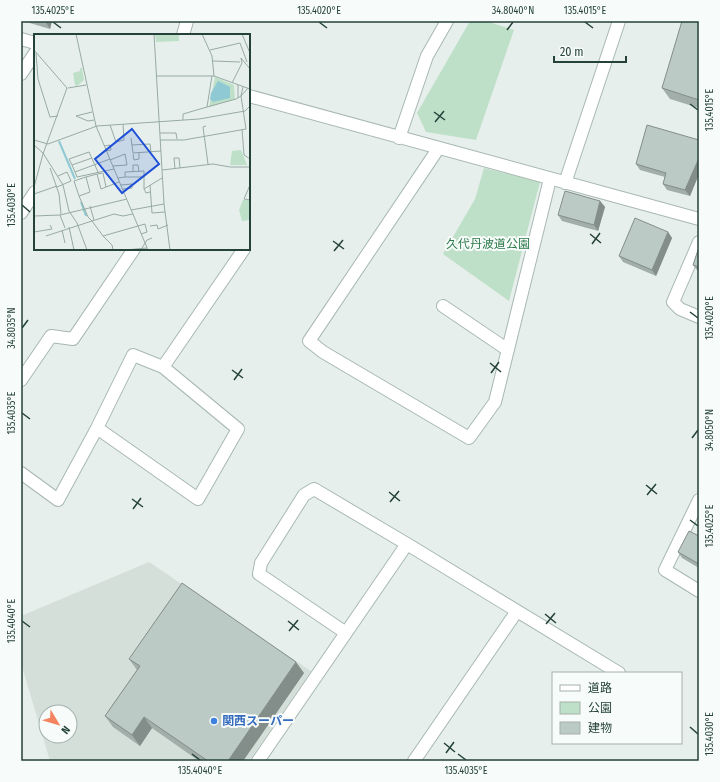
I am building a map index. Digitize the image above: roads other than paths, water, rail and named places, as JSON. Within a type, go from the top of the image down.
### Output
[{"type":"street","points":[[183,34],[187,21]]},
{"type":"street","points":[[399,138],[427,56],[447,21]]},
{"type":"street","points":[[565,183],[619,21]]},
{"type":"street","points":[[21,39],[34,43]]},
{"type":"street","points":[[21,74],[34,54]]},
{"type":"street","points":[[250,96],[438,149],[699,219]]},
{"type":"street","points":[[438,149],[310,341],[324,352],[469,438],[495,402],[550,179]]},
{"type":"street","points":[[21,213],[34,194]]},
{"type":"street","points":[[699,242],[673,302],[680,309],[699,316]]},
{"type":"street","points":[[21,380],[51,336],[73,339],[133,250]]},
{"type":"street","points":[[163,367],[243,250]]},
{"type":"street","points":[[443,306],[508,350]]},
{"type":"street","points":[[21,473],[58,500],[97,428],[133,355],[163,367],[238,429],[198,499],[97,428]]},
{"type":"street","points":[[346,633],[259,574],[261,563],[304,495],[314,489],[617,672]]},
{"type":"street","points":[[699,500],[664,570],[699,591]]},
{"type":"street","points":[[258,761],[407,544]]},
{"type":"street","points":[[414,761],[517,611]]},
{"type":"place","name":"関西スーパー","points":[[214,721]]},
{"type":"park label","name":"久代丹波道公園","points":[[488,244]]}]
